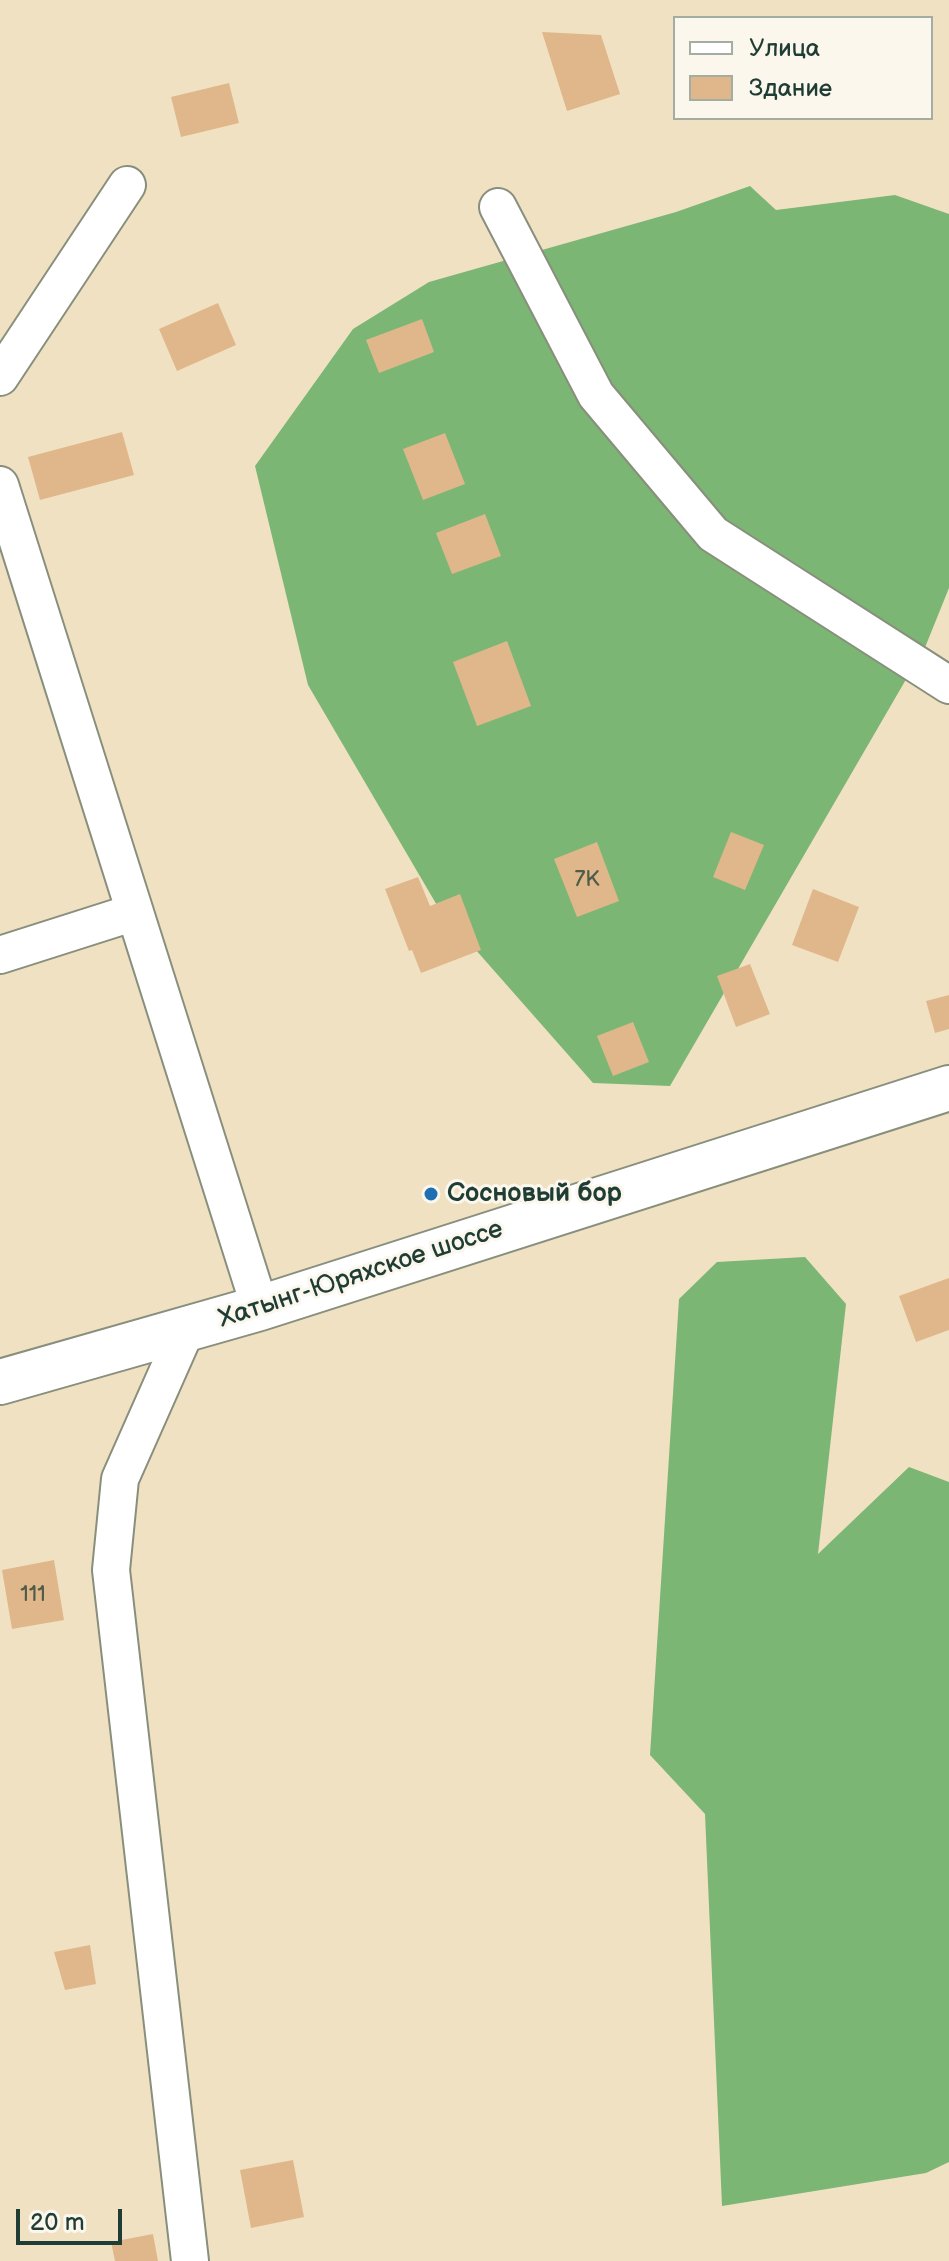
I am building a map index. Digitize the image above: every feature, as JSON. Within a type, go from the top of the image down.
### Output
[{"type":"main road","name":"Хатынг-Юряхское шоссе","points":[[0,1382],[260,1308],[949,1088]]},
{"type":"street","points":[[0,377],[127,185]]},
{"type":"street","points":[[498,207],[596,395],[713,534],[949,685]]},
{"type":"street","points":[[0,485],[260,1308]]},
{"type":"street","points":[[0,955],[135,912]]},
{"type":"street","points":[[186,1330],[120,1479],[111,1570],[190,2261]]},
{"type":"green space","points":[[750,186],[776,210],[895,195],[949,214],[949,588],[926,645],[670,1086],[593,1083],[438,907],[308,685],[255,466],[353,329],[429,282],[676,212]]},
{"type":"green space","points":[[805,1257],[846,1304],[818,1554],[909,1467],[949,1482],[949,2162],[926,2173],[722,2206],[705,1814],[650,1755],[679,1299],[717,1262]]},
{"type":"building","points":[[542,32],[601,35],[620,94],[567,111]]},
{"type":"building","points":[[229,83],[239,123],[181,137],[171,97]]},
{"type":"building","points":[[218,303],[236,345],[177,371],[159,329]]},
{"type":"building","points":[[422,319],[434,352],[379,373],[366,340]]},
{"type":"building","points":[[122,432],[134,475],[40,500],[28,457]]},
{"type":"building","points":[[445,433],[465,484],[423,500],[403,449]]},
{"type":"building","points":[[485,514],[501,556],[452,574],[436,533]]},
{"type":"building","points":[[507,641],[531,706],[477,726],[453,662]]},
{"type":"building","points":[[731,832],[764,845],[745,890],[713,877]]},
{"type":"building","points":[[597,842],[619,901],[577,917],[554,859]]},
{"type":"building","points":[[418,877],[430,906],[460,894],[481,950],[421,973],[385,889]]},
{"type":"building","points":[[813,889],[859,907],[838,962],[792,945]]},
{"type":"building","points":[[750,964],[770,1014],[736,1027],[717,976]]},
{"type":"building","points":[[949,995],[949,1029],[935,1033],[926,1001]]},
{"type":"building","points":[[633,1022],[649,1062],[613,1076],[597,1036]]},
{"type":"building","points":[[949,1278],[949,1330],[916,1342],[899,1296]]},
{"type":"building","points":[[54,1560],[64,1620],[12,1629],[2,1570]]},
{"type":"building","points":[[90,1945],[96,1984],[65,1990],[54,1952]]},
{"type":"building","points":[[293,2160],[304,2217],[251,2228],[240,2170]]},
{"type":"building","points":[[153,2234],[158,2261],[115,2261],[111,2242]]},
{"type":"place","name":"Сосновый бор","points":[[431,1194]]}]
